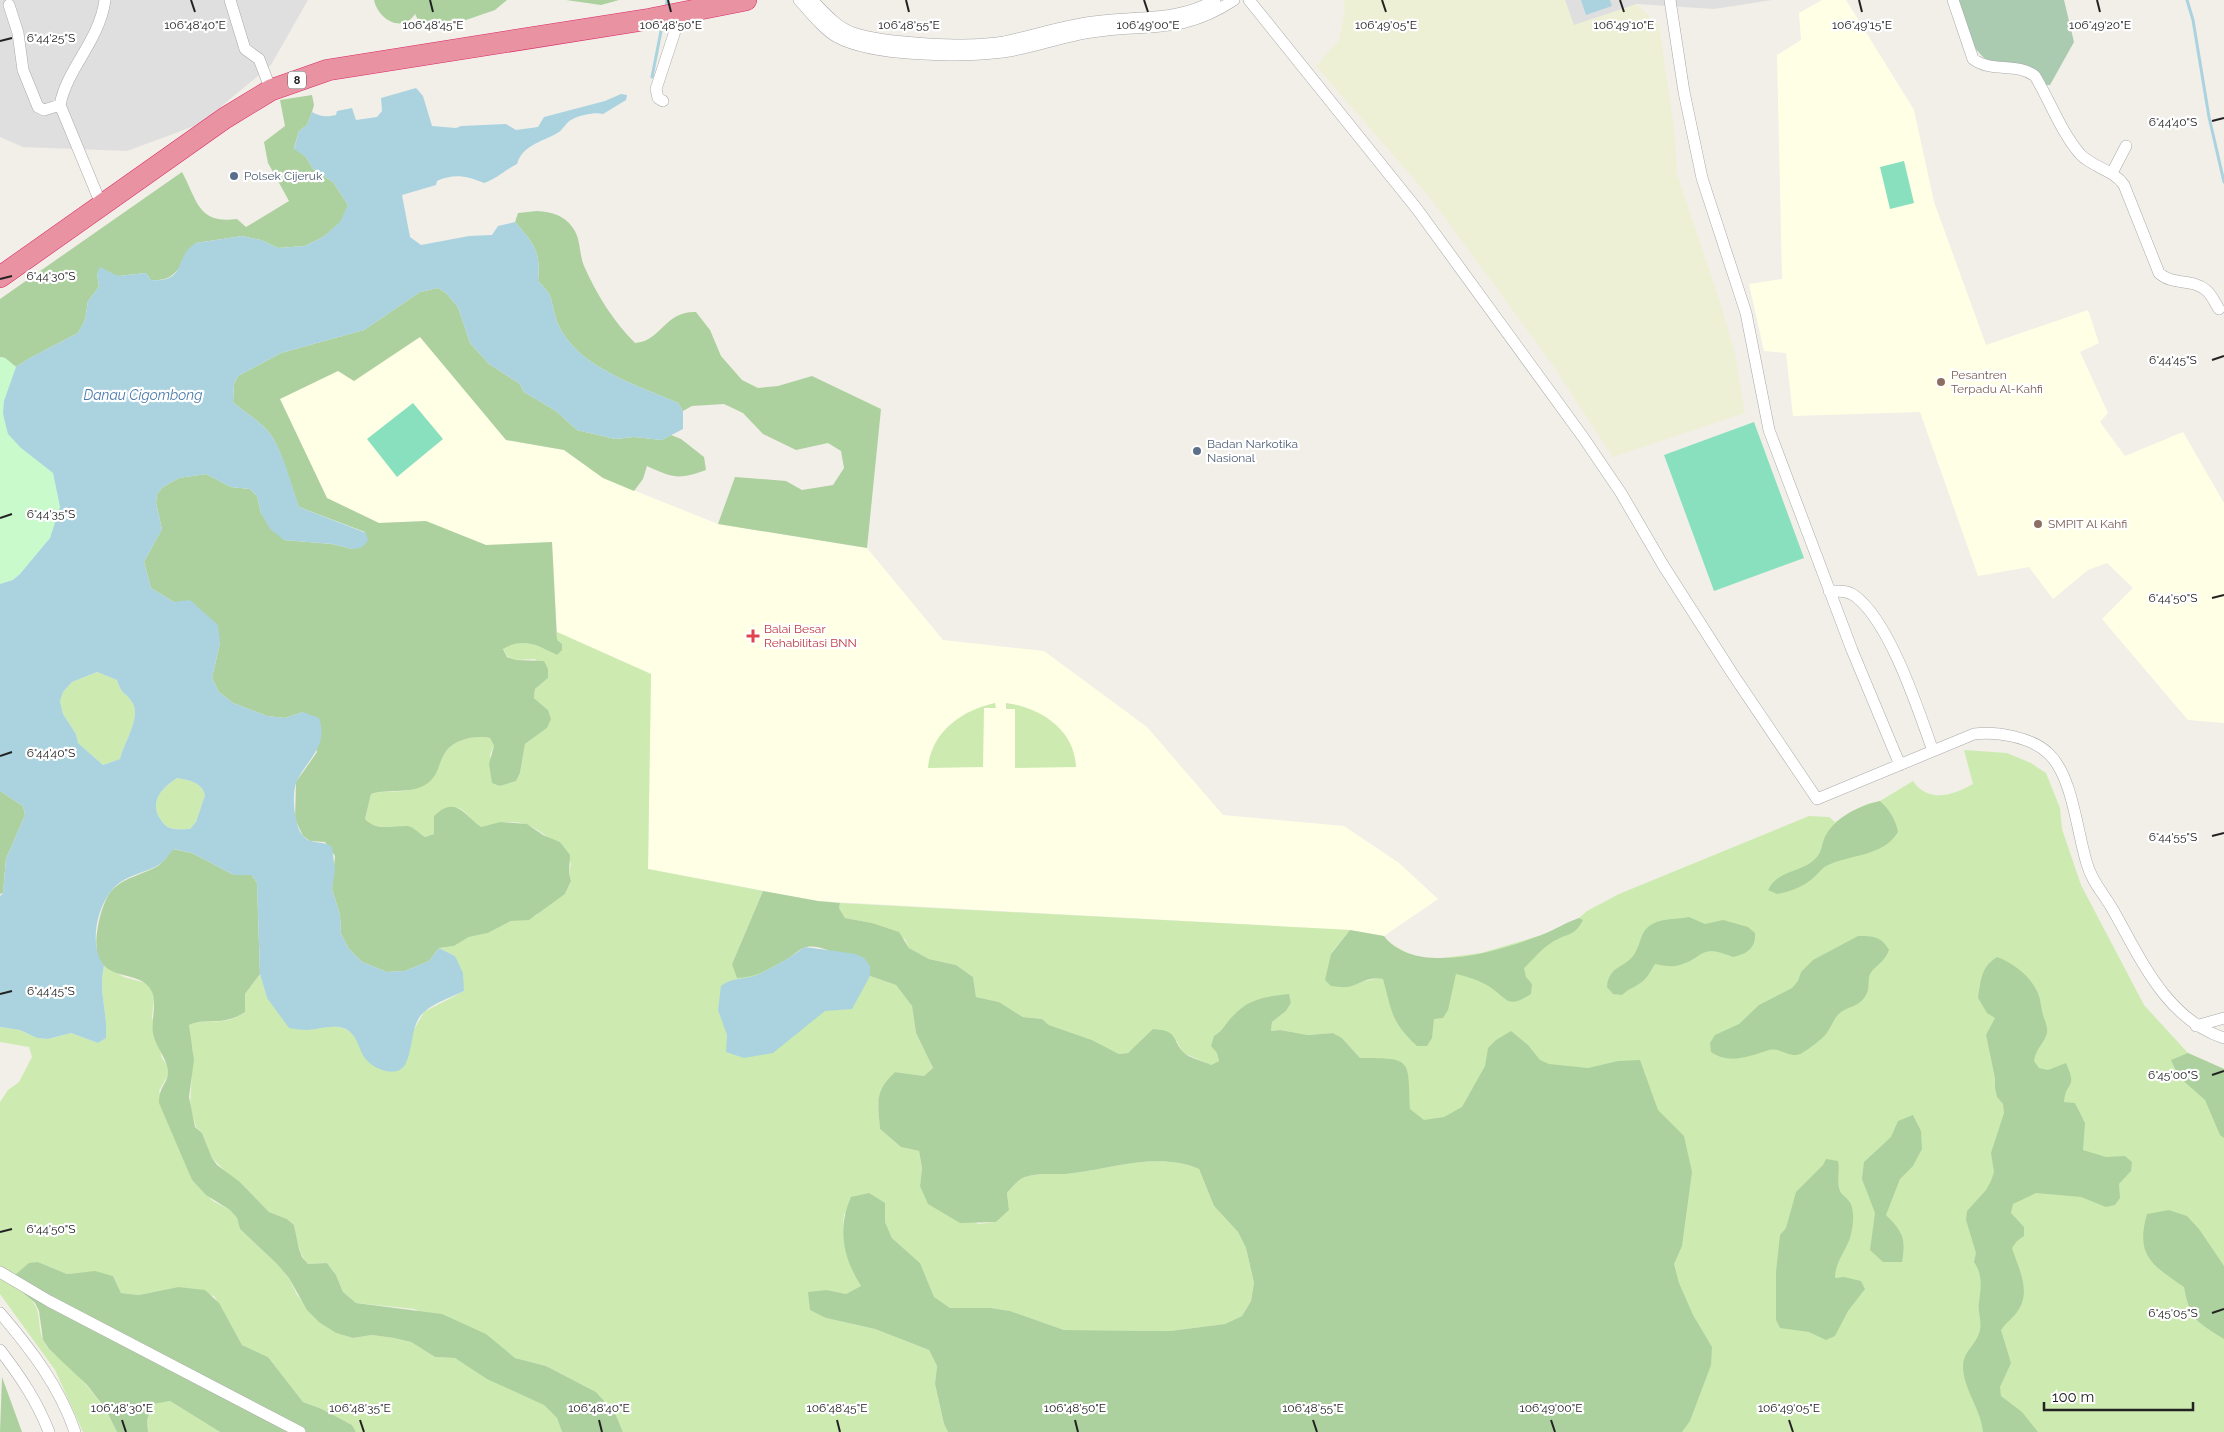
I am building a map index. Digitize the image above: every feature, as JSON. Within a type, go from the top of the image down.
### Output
[{"type":"highway","name":"8","points":[[0,277],[225,118],[271,90],[328,70],[674,15],[746,0]]},
{"type":"street","points":[[102,204],[61,113],[60,105],[63,92],[98,27],[105,0]]},
{"type":"street","points":[[230,0],[245,49],[259,59],[271,90]]},
{"type":"street","points":[[799,0],[835,36],[851,43],[921,53],[1004,52],[1103,25],[1155,28],[1191,22],[1204,18],[1234,0]]},
{"type":"street","points":[[812,0],[840,27],[853,33],[922,43],[1002,42],[1188,13],[1215,0]]},
{"type":"street","points":[[1249,0],[1418,208],[1583,437],[1621,493],[1663,565],[1732,673],[1817,799],[1966,736],[1989,734],[2015,738],[2048,753],[2065,782],[2086,862],[2095,883],[2112,906],[2153,979],[2178,1010],[2196,1026],[2224,1038]]},
{"type":"street","points":[[1670,0],[1684,92],[1702,178],[1746,313],[1769,430],[1829,591],[1900,765]]},
{"type":"street","points":[[1953,0],[1972,59],[1989,67],[2030,72],[2039,84],[2075,147],[2089,161],[2112,173],[2124,185],[2159,273],[2169,280],[2188,282],[2205,289],[2219,309]]},
{"type":"street","points":[[9,5],[18,33],[23,70],[38,106],[44,110],[60,105]]},
{"type":"street","points":[[663,101],[658,98],[656,89],[676,28],[674,15]]},
{"type":"street","points":[[2112,173],[2126,146]]},
{"type":"street","points":[[1829,591],[1849,592],[1872,612],[1891,646],[1933,750]]},
{"type":"street","points":[[2196,1026],[2224,1018]]},
{"type":"street","points":[[0,1272],[49,1302],[300,1432]]},
{"type":"street","points":[[0,1313],[42,1366],[75,1432]]},
{"type":"street","points":[[0,1350],[22,1379],[40,1408],[49,1432]]},
{"type":"shaded area","points":[[0,0],[308,0],[271,65],[200,124],[127,151],[23,147],[0,137]]},
{"type":"shaded area","points":[[1344,0],[1565,0],[1574,25],[1637,4],[1659,26],[1675,133],[1677,174],[1722,308],[1735,354],[1745,413],[1613,457],[1552,364],[1431,199],[1316,66],[1339,40],[1345,10]]},
{"type":"shaded area","points":[[1562,0],[1772,0],[1714,9],[1637,4],[1572,27]]},
{"type":"shaded area","name":"Pesantren Terpadu Al-Kahfi","points":[[1822,0],[1846,0],[1914,110],[1934,202],[1986,345],[2088,310],[2099,343],[2080,352],[2108,413],[2100,422],[2125,456],[2183,432],[2224,503],[2224,723],[2188,720],[2102,619],[2133,588],[2107,563],[2088,570],[2053,599],[2029,567],[1978,576],[1920,412],[1793,416],[1786,353],[1764,351],[1749,284],[1782,279],[1777,55],[1801,40],[1799,13]]},
{"type":"shaded area","points":[[1956,0],[2064,0],[2074,42],[2050,85],[2045,85],[2032,74],[1992,67],[1974,47]]},
{"type":"shaded area","name":"Balai Besar Rehabilitasi BNN","points":[[420,337],[506,440],[564,450],[603,478],[718,524],[867,548],[943,640],[1044,651],[1147,727],[1223,815],[1344,826],[1399,863],[1438,899],[1384,936],[1350,930],[818,901],[648,869],[651,674],[557,632],[552,542],[486,545],[426,521],[379,523],[327,498],[280,399],[338,371],[354,381]]},
{"type":"green space","points":[[374,0],[507,0],[495,10],[466,20],[443,21],[434,30],[429,31],[420,24],[415,14],[404,23],[391,22],[380,13]]},
{"type":"green space","points":[[566,0],[619,0],[601,5]]},
{"type":"green space","points":[[312,95],[314,105],[312,112],[307,125],[299,131],[294,148],[306,157],[313,169],[333,182],[348,205],[341,222],[323,237],[305,246],[278,248],[261,240],[242,236],[196,243],[174,274],[161,280],[151,280],[146,273],[118,276],[97,273],[99,287],[88,301],[85,320],[78,333],[16,367],[5,358],[0,357],[0,299],[182,172],[201,209],[214,218],[224,220],[237,219],[246,227],[289,201],[268,163],[264,142],[285,126],[280,100]]},
{"type":"green space","points":[[1904,161],[1914,203],[1890,209],[1880,167]]},
{"type":"green space","points":[[537,211],[557,215],[566,220],[576,232],[581,257],[594,287],[613,317],[635,343],[651,337],[677,316],[696,312],[710,330],[721,356],[742,380],[758,388],[778,386],[812,376],[881,409],[867,548],[718,524],[735,477],[786,481],[802,490],[833,485],[844,468],[841,451],[828,443],[796,450],[763,434],[743,413],[724,404],[692,406],[683,411],[678,403],[616,376],[601,368],[574,348],[556,320],[550,296],[538,281],[539,271],[535,248],[515,222],[518,213]]},
{"type":"green space","points":[[438,288],[446,293],[458,307],[470,343],[489,364],[520,384],[524,392],[556,411],[577,430],[615,439],[634,437],[662,440],[671,435],[681,439],[704,457],[706,470],[689,475],[676,476],[647,466],[643,479],[634,491],[603,478],[564,450],[506,440],[420,337],[354,381],[338,371],[280,399],[327,498],[379,523],[426,521],[486,545],[552,542],[557,640],[562,644],[562,650],[557,655],[524,643],[510,645],[503,649],[507,657],[516,660],[544,661],[548,669],[548,678],[535,689],[534,698],[548,710],[551,719],[547,728],[525,744],[520,773],[516,781],[500,786],[492,783],[489,764],[494,746],[490,738],[467,739],[456,743],[447,750],[435,776],[422,787],[371,794],[365,819],[380,827],[408,826],[425,837],[434,834],[434,816],[448,807],[459,809],[481,827],[500,822],[527,824],[543,835],[560,842],[570,855],[569,873],[571,881],[565,894],[529,920],[511,921],[488,933],[469,937],[454,946],[439,948],[429,961],[405,971],[387,972],[362,962],[349,949],[341,934],[340,915],[332,889],[335,856],[325,842],[310,841],[303,836],[295,819],[296,782],[317,752],[303,712],[285,718],[267,716],[233,703],[219,692],[212,678],[220,643],[174,602],[151,588],[144,562],[162,529],[156,503],[157,494],[163,487],[179,478],[206,474],[231,487],[250,489],[257,496],[261,513],[284,540],[332,544],[352,549],[365,532],[299,507],[273,438],[260,423],[233,402],[234,384],[238,376],[281,353],[364,330],[420,292]]},
{"type":"green space","points":[[0,357],[5,358],[16,367],[3,414],[7,429],[21,448],[53,473],[60,508],[50,538],[20,574],[13,580],[0,584]]},
{"type":"green space","points":[[413,403],[443,439],[397,477],[367,439]]},
{"type":"green space","points":[[1754,422],[1804,558],[1714,591],[1664,455]]},
{"type":"green space","points":[[557,632],[651,674],[648,869],[763,891],[732,964],[870,976],[896,985],[912,1006],[916,1033],[933,1068],[924,1076],[895,1072],[878,1102],[880,1129],[901,1147],[919,1151],[922,1168],[920,1186],[978,1224],[996,1222],[1009,1210],[1007,1193],[1017,1182],[1027,1177],[1040,1174],[1074,1173],[1153,1161],[1184,1164],[1199,1169],[1214,1206],[1238,1232],[1246,1248],[1254,1283],[1251,1301],[1242,1316],[1225,1324],[1170,1331],[1064,1330],[1010,1311],[991,1308],[950,1308],[934,1298],[920,1263],[892,1238],[885,1222],[885,1203],[844,1214],[843,1233],[846,1252],[852,1269],[862,1286],[846,1294],[827,1290],[826,1318],[875,1329],[929,1350],[937,1366],[935,1384],[944,1424],[948,1432],[623,1432],[615,1413],[596,1392],[546,1366],[515,1358],[500,1347],[414,1309],[356,1303],[343,1292],[336,1275],[327,1263],[308,1264],[300,1251],[294,1225],[287,1219],[269,1212],[240,1182],[232,1178],[212,1158],[202,1133],[196,1127],[190,1107],[193,1052],[188,1025],[229,1020],[245,1012],[245,994],[260,974],[267,998],[307,1030],[335,1026],[353,1033],[365,1058],[390,1072],[424,1012],[464,991],[455,956],[439,948],[454,946],[469,937],[488,933],[511,921],[536,916],[542,909],[565,894],[571,881],[569,873],[571,864],[560,842],[523,823],[498,823],[481,827],[459,808],[434,816],[434,834],[425,837],[410,827],[380,827],[365,819],[371,794],[412,790],[425,785],[434,776],[447,750],[456,743],[467,739],[490,738],[494,746],[490,755],[500,786],[516,781],[520,773],[525,744],[547,728],[548,710],[534,698],[535,689],[548,678],[535,659],[516,660],[507,656],[503,648],[517,643],[524,643],[536,645],[557,655]]},
{"type":"green space","points":[[97,672],[117,680],[120,689],[132,702],[135,715],[120,759],[103,765],[78,743],[76,734],[63,714],[60,701],[63,692],[72,682]]},
{"type":"green space","points":[[995,703],[996,708],[984,708],[983,767],[928,768],[930,755],[935,744],[950,725],[971,711]]},
{"type":"green space","points":[[1006,703],[1031,709],[1053,723],[1069,742],[1074,754],[1076,767],[1015,768],[1015,709],[1006,709]]},
{"type":"green space","points":[[1964,750],[2007,753],[2031,763],[2046,773],[2060,808],[2062,829],[2081,885],[2144,1005],[2188,1053],[2224,1069],[2224,1432],[1246,1432],[1360,1058],[1342,1038],[1333,1033],[1308,1035],[1280,1030],[1271,1031],[1272,1022],[1286,1011],[1291,1003],[1288,994],[1227,1023],[1219,1041],[1219,1061],[1211,1065],[1183,1053],[1177,1041],[1135,1047],[1128,1053],[1119,1054],[1092,1040],[1049,1025],[1042,1019],[1023,1017],[999,1002],[976,997],[973,977],[956,965],[929,959],[909,948],[905,939],[872,923],[845,918],[839,908],[840,903],[1350,930],[1332,952],[1341,987],[1378,978],[1389,943],[1415,957],[1434,959],[1481,953],[1545,934],[1579,918],[1587,911],[1619,894],[1809,816],[1829,817],[1835,822],[1867,804],[1880,801],[1913,781],[1926,793],[1934,795],[1949,794],[1957,791],[1973,784]]},
{"type":"green space","points":[[177,778],[198,784],[205,795],[196,822],[190,829],[168,827],[161,821],[157,811],[156,805],[159,794]]},
{"type":"green space","points":[[0,791],[23,806],[25,815],[6,859],[3,893],[0,894]]},
{"type":"green space","points":[[1880,801],[1896,823],[1898,832],[1892,840],[1875,851],[1826,866],[1808,882],[1796,889],[1777,894],[1768,890],[1783,875],[1809,864],[1815,859],[1826,835],[1842,817],[1864,806]]},
{"type":"green space","points":[[173,849],[192,853],[234,875],[252,875],[257,883],[260,974],[245,994],[245,1012],[237,1017],[222,1021],[189,1025],[194,1060],[189,1097],[195,1127],[202,1133],[212,1158],[217,1165],[240,1182],[269,1212],[287,1219],[294,1225],[302,1257],[308,1264],[327,1263],[336,1275],[343,1292],[356,1303],[442,1314],[486,1334],[515,1358],[546,1366],[596,1392],[615,1413],[623,1432],[562,1432],[557,1418],[544,1405],[487,1379],[455,1358],[435,1357],[411,1342],[394,1338],[372,1335],[353,1338],[336,1333],[320,1323],[307,1310],[289,1278],[240,1229],[237,1218],[230,1210],[206,1195],[192,1180],[159,1103],[160,1093],[167,1079],[168,1072],[166,1062],[153,1033],[154,1002],[152,992],[146,984],[137,979],[116,973],[107,968],[100,960],[96,946],[100,917],[111,891],[124,881],[158,866]]},
{"type":"green space","points":[[763,891],[840,903],[839,908],[845,918],[872,923],[899,932],[909,948],[929,959],[956,965],[973,977],[976,997],[999,1002],[1023,1017],[1042,1019],[1049,1025],[1092,1040],[1119,1054],[1128,1053],[1153,1029],[1167,1031],[1173,1036],[1185,1054],[1211,1065],[1219,1061],[1217,1053],[1211,1046],[1214,1036],[1220,1032],[1238,1011],[1251,1002],[1272,996],[1289,994],[1291,1003],[1286,1011],[1272,1022],[1271,1031],[1280,1030],[1308,1035],[1333,1033],[1342,1038],[1360,1058],[1399,1061],[1407,1071],[1410,1109],[1424,1120],[1444,1117],[1462,1107],[1485,1066],[1488,1048],[1496,1040],[1511,1031],[1528,1045],[1540,1060],[1549,1064],[1588,1068],[1618,1061],[1640,1060],[1658,1110],[1684,1136],[1692,1172],[1682,1246],[1674,1264],[1679,1283],[1693,1315],[1712,1347],[1711,1365],[1690,1421],[1682,1432],[948,1432],[944,1424],[935,1384],[937,1366],[929,1350],[875,1329],[826,1318],[810,1310],[808,1292],[827,1290],[846,1294],[861,1286],[846,1254],[844,1243],[844,1220],[851,1197],[869,1193],[885,1203],[885,1222],[892,1238],[920,1263],[934,1297],[950,1308],[991,1308],[1010,1311],[1064,1330],[1170,1331],[1225,1324],[1242,1316],[1251,1301],[1254,1283],[1246,1248],[1238,1232],[1214,1206],[1199,1169],[1184,1164],[1153,1161],[1074,1173],[1040,1174],[1027,1177],[1017,1182],[1007,1193],[1009,1210],[996,1222],[960,1223],[928,1204],[920,1186],[922,1168],[919,1151],[901,1147],[880,1129],[878,1104],[880,1092],[888,1079],[895,1072],[924,1076],[933,1068],[916,1033],[912,1006],[896,985],[870,976],[867,962],[864,959],[855,955],[837,953],[822,948],[807,947],[763,972],[744,978],[737,978],[732,964]]},
{"type":"green space","points":[[1689,917],[1705,924],[1723,920],[1748,927],[1755,933],[1754,943],[1750,950],[1733,957],[1713,951],[1675,966],[1655,964],[1646,978],[1640,983],[1622,995],[1613,994],[1607,987],[1611,974],[1631,958],[1637,950],[1643,933],[1647,928],[1662,920]]},
{"type":"green space","points":[[1579,918],[1583,920],[1573,933],[1547,945],[1524,968],[1526,977],[1532,984],[1531,994],[1523,999],[1509,1001],[1486,985],[1456,974],[1448,1010],[1443,1018],[1434,1019],[1432,1038],[1427,1046],[1417,1046],[1408,1038],[1397,1023],[1383,979],[1371,979],[1344,987],[1331,986],[1325,980],[1331,954],[1350,930],[1384,936],[1398,949],[1417,956],[1438,958],[1461,957],[1506,947],[1544,934]]},
{"type":"green space","points":[[1858,936],[1880,939],[1889,950],[1884,959],[1870,974],[1868,989],[1864,999],[1838,1014],[1826,1034],[1815,1044],[1798,1055],[1778,1050],[1769,1050],[1747,1057],[1732,1059],[1718,1056],[1711,1052],[1710,1043],[1715,1035],[1739,1024],[1759,1005],[1792,988],[1798,981],[1801,972],[1813,960]]},
{"type":"green space","points":[[1997,957],[2010,963],[2022,972],[2036,989],[2047,1026],[2047,1033],[2036,1053],[2034,1061],[2039,1068],[2048,1070],[2066,1063],[2071,1081],[2064,1102],[2075,1103],[2085,1123],[2083,1150],[2106,1157],[2125,1156],[2132,1162],[2131,1171],[2119,1184],[2120,1198],[2115,1205],[2106,1207],[2081,1197],[2036,1193],[2013,1204],[2011,1213],[2024,1227],[2024,1236],[2012,1248],[2022,1278],[2024,1294],[2017,1312],[2001,1330],[2011,1363],[2000,1387],[2001,1396],[2022,1412],[2038,1432],[1983,1432],[1979,1415],[1966,1383],[1963,1366],[1966,1354],[1980,1331],[1980,1277],[1974,1262],[1976,1253],[1966,1220],[1967,1211],[1986,1190],[1991,1181],[1994,1172],[1991,1153],[2004,1113],[2003,1104],[1997,1097],[1986,1035],[1995,1018],[1987,1013],[1978,998],[1985,970]]},
{"type":"green space","points":[[104,966],[124,977],[146,983],[152,990],[154,999],[152,1017],[162,1058],[168,1066],[168,1075],[159,1091],[192,1180],[213,1201],[230,1210],[237,1218],[240,1229],[289,1278],[297,1295],[320,1323],[336,1333],[353,1338],[372,1335],[394,1338],[411,1342],[435,1357],[455,1358],[544,1405],[557,1418],[562,1432],[356,1432],[352,1425],[322,1409],[303,1402],[268,1357],[242,1345],[214,1296],[178,1287],[139,1295],[121,1293],[113,1276],[86,1272],[67,1274],[38,1262],[21,1291],[29,1298],[37,1310],[44,1342],[95,1395],[117,1432],[83,1432],[55,1370],[0,1294],[0,1102],[8,1090],[19,1082],[32,1057],[29,1047],[0,1042],[0,1027],[20,1030],[37,1038],[48,1039],[71,1033],[98,1043],[106,1038],[102,985]]},
{"type":"green space","points":[[2188,1053],[2224,1069],[2224,1138],[2220,1135],[2205,1100],[2179,1077],[2171,1060]]},
{"type":"green space","points":[[1913,1115],[1921,1131],[1922,1149],[1913,1166],[1900,1179],[1886,1215],[1902,1236],[1904,1247],[1902,1262],[1883,1262],[1870,1250],[1875,1213],[1862,1179],[1864,1162],[1891,1137],[1898,1121]]},
{"type":"green space","points":[[1826,1159],[1838,1161],[1840,1190],[1851,1204],[1853,1213],[1850,1238],[1838,1262],[1835,1278],[1844,1277],[1861,1281],[1865,1289],[1848,1311],[1835,1336],[1826,1340],[1809,1332],[1780,1328],[1776,1320],[1776,1272],[1780,1235],[1786,1228],[1796,1192],[1823,1165]]},
{"type":"green space","points":[[2169,1210],[2187,1216],[2199,1229],[2224,1266],[2224,1339],[2196,1319],[2189,1307],[2184,1287],[2155,1265],[2145,1250],[2143,1240],[2147,1214]]},
{"type":"green space","points":[[38,1262],[67,1274],[95,1271],[113,1276],[121,1293],[139,1295],[178,1287],[205,1290],[219,1303],[242,1345],[268,1357],[303,1402],[322,1409],[352,1425],[356,1432],[220,1432],[170,1401],[153,1404],[147,1420],[148,1432],[117,1432],[105,1408],[87,1385],[49,1349],[43,1340],[39,1311],[35,1303],[21,1291],[15,1275],[29,1263]]},
{"type":"green space","points":[[2,1377],[22,1432],[0,1432]]},
{"type":"green space","points":[[170,1401],[220,1432],[148,1432],[147,1420],[153,1403]]},
{"type":"water","points":[[1581,0],[1610,0],[1612,6],[1586,15]]},
{"type":"water","name":"Danau Cigombong","points":[[416,88],[423,96],[432,126],[456,128],[461,126],[506,124],[516,130],[538,127],[544,117],[605,101],[621,94],[627,95],[626,100],[603,114],[588,114],[571,120],[559,132],[534,144],[524,152],[517,164],[484,183],[466,177],[455,176],[437,181],[436,185],[402,195],[410,237],[421,245],[469,236],[492,235],[498,226],[515,222],[535,248],[539,271],[538,281],[550,296],[556,320],[574,348],[601,368],[616,376],[678,403],[683,411],[683,429],[662,440],[634,437],[615,439],[577,430],[556,411],[524,392],[520,384],[489,364],[470,343],[458,307],[446,293],[438,288],[420,292],[364,330],[281,353],[238,376],[234,384],[233,402],[265,428],[273,438],[299,507],[366,533],[368,541],[361,548],[352,549],[332,544],[284,540],[270,529],[261,513],[257,496],[250,489],[231,487],[206,474],[179,478],[163,487],[157,494],[156,503],[162,529],[144,562],[151,588],[174,602],[190,600],[218,625],[220,643],[212,678],[219,692],[233,703],[267,716],[285,718],[303,712],[319,718],[321,737],[319,745],[295,786],[294,810],[298,826],[304,837],[310,841],[332,847],[335,870],[332,889],[340,915],[341,934],[349,949],[362,962],[387,972],[405,971],[429,961],[439,948],[455,956],[463,973],[464,991],[437,1003],[423,1013],[416,1023],[406,1063],[397,1071],[391,1072],[379,1069],[368,1061],[364,1057],[355,1038],[346,1029],[336,1027],[308,1030],[289,1028],[267,998],[260,974],[257,883],[252,875],[234,875],[192,853],[174,849],[159,865],[116,886],[106,898],[98,917],[96,938],[99,958],[104,966],[102,985],[106,1038],[98,1043],[71,1033],[48,1039],[37,1038],[20,1030],[0,1027],[0,896],[3,893],[6,859],[25,815],[23,806],[0,791],[0,584],[13,580],[20,574],[50,538],[60,507],[53,473],[21,448],[8,434],[3,414],[4,401],[16,367],[78,333],[85,320],[88,301],[99,287],[97,273],[100,267],[118,276],[146,273],[151,280],[163,280],[175,273],[184,255],[196,243],[242,236],[261,240],[278,248],[305,246],[323,237],[340,222],[348,205],[333,182],[313,169],[306,157],[294,149],[299,131],[307,125],[312,112],[321,116],[329,116],[336,115],[337,111],[352,108],[356,120],[377,117],[382,111],[381,98]],"holes":[[[97,672],[117,680],[120,689],[132,702],[135,715],[120,759],[103,765],[78,743],[76,734],[63,714],[60,701],[63,692],[72,682]],[[177,778],[198,784],[205,795],[196,822],[190,829],[168,827],[161,821],[157,811],[156,805],[159,794]]]},
{"type":"water","points":[[805,947],[856,954],[865,959],[870,966],[870,976],[852,1009],[825,1011],[773,1053],[744,1058],[726,1052],[727,1035],[718,1010],[721,986],[733,980],[761,973]]},
{"type":"waterway","points":[[666,7],[667,0]]},
{"type":"waterway","points":[[2187,0],[2193,20],[2209,117],[2224,182]]},
{"type":"waterway","points":[[652,77],[662,26]]},
{"type":"place","name":"Polsek Cijeruk","points":[[234,176]]},
{"type":"place","name":"Pesantren Terpadu Al-Kahfi","points":[[1941,382]]},
{"type":"place","name":"Badan Narkotika Nasional","points":[[1197,451]]},
{"type":"place","name":"SMPIT Al Kahfi","points":[[2038,524]]},
{"type":"place","name":"Balai Besar Rehabilitasi BNN","points":[[753,636]]}]
